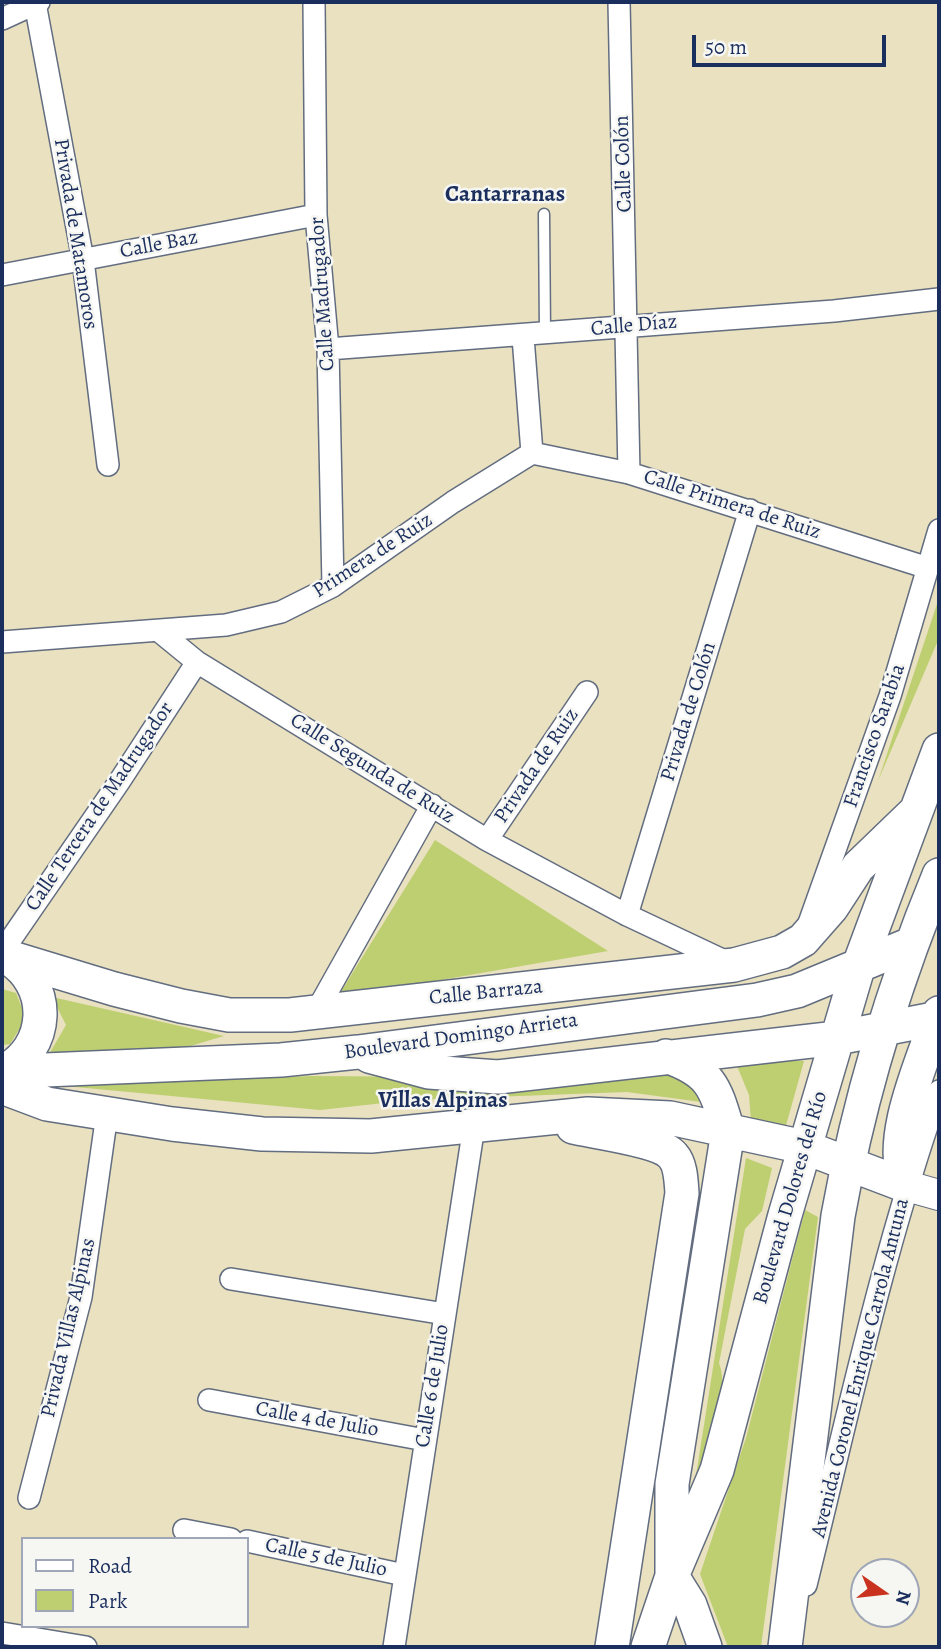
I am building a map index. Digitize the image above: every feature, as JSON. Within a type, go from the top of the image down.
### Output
[{"type":"main road","name":"Boulevard Dolores del Río","points":[[648,1647],[672,1576],[717,1470],[804,1147],[858,968],[939,750]]},
{"type":"main road","name":"Calle Barraza","points":[[2,954],[114,989],[229,1015],[316,1012],[734,965],[782,952],[803,940],[832,907],[858,867],[914,813]]},
{"type":"main road","name":"Boulevard Dolores del Río","points":[[785,1647],[838,1216],[848,1165],[885,1027],[911,944],[939,875]]},
{"type":"main road","name":"Boulevard Domingo Arrieta","points":[[2,1074],[281,1060],[757,1000],[797,991],[911,944]]},
{"type":"main road","points":[[2,954],[19,965],[32,981],[40,1001],[41,1022],[35,1042],[23,1057],[2,1074]]},
{"type":"main road","points":[[229,1015],[429,1072],[498,1077],[837,1038],[939,1017],[900,1138],[900,1172],[907,1186]]},
{"type":"main road","points":[[666,1056],[694,1066],[707,1079],[718,1096],[728,1131],[672,1484],[672,1576],[690,1605],[705,1647]]},
{"type":"main road","points":[[2,1087],[47,1104],[262,1134],[371,1136],[537,1119],[625,1114],[700,1122],[728,1131],[804,1147],[907,1186]]},
{"type":"main road","points":[[537,1119],[657,1146],[673,1155],[680,1171],[682,1193],[612,1647]]},
{"type":"street","points":[[2,19],[37,2]]},
{"type":"street","name":"Privada de Matamoros","points":[[37,2],[83,260],[108,465]]},
{"type":"street","name":"Calle Madrugador","points":[[314,2],[316,215],[328,349],[333,586]]},
{"type":"street","name":"Calle Colón","points":[[619,2],[628,326],[629,473]]},
{"type":"street","name":"Calle Baz","points":[[2,275],[316,215]]},
{"type":"street","name":"Calle Díaz","points":[[328,349],[523,337],[628,326],[834,311],[939,299]]},
{"type":"street","points":[[523,337],[533,453]]},
{"type":"street","name":"Calle Primera de Ruiz","points":[[533,453],[629,473],[928,568]]},
{"type":"street","name":"Primera de Ruiz","points":[[159,631],[226,625],[281,612],[333,586],[453,502],[533,453]]},
{"type":"street","name":"Privada de Colón","points":[[627,915],[750,510]]},
{"type":"street","name":"Francisco Sarabia","points":[[803,940],[890,696],[939,530]]},
{"type":"street","points":[[2,642],[159,631]]},
{"type":"street","name":"Calle Segunda de Ruiz","points":[[159,631],[198,662],[487,840],[627,915],[734,965]]},
{"type":"street","name":"Calle Tercera de Madrugador","points":[[2,954],[198,662]]},
{"type":"street","name":"Privada de Ruiz","points":[[487,840],[587,692]]},
{"type":"street","points":[[316,1012],[432,806]]},
{"type":"street","name":"Avenida Coronel Enrique Carrola Antuna","points":[[791,1647],[874,1303],[907,1186],[939,1091]]},
{"type":"street","name":"Privada Villas Alpinas","points":[[29,1498],[81,1297],[107,1114]]},
{"type":"street","name":"Calle 6 de Julio","points":[[394,1647],[474,1126]]},
{"type":"street","points":[[907,1186],[939,1195]]},
{"type":"street","points":[[231,1279],[445,1314]]},
{"type":"street","name":"Calle 4 de Julio","points":[[209,1400],[425,1440]]},
{"type":"street","points":[[184,1530],[221,1537]]},
{"type":"street","name":"Calle 5 de Julio","points":[[248,1541],[404,1575]]},
{"type":"street","points":[[2,1633],[47,1644],[86,1647]]},
{"type":"lane","points":[[544,214],[545,334]]},
{"type":"green space","points":[[939,598],[939,638],[878,781]]},
{"type":"green space","points":[[435,840],[608,951],[337,998]]},
{"type":"green space","points":[[2,989],[16,993],[26,1018],[10,1044],[2,1045]]},
{"type":"green space","points":[[52,997],[224,1036],[180,1049],[48,1056],[66,1025]]},
{"type":"green space","points":[[735,1061],[804,1061],[785,1129],[751,1121],[749,1095]]},
{"type":"green space","points":[[682,1070],[709,1103],[627,1092],[411,1100],[320,1110],[65,1086],[311,1076],[447,1077]]},
{"type":"green space","points":[[746,1158],[772,1168],[762,1211],[745,1229],[719,1363],[722,1375],[720,1406],[695,1482]]},
{"type":"green space","points":[[805,1210],[818,1217],[761,1647],[728,1647],[700,1574],[746,1438]]},
{"type":"district","name":"Cantarranas","points":[[505,195]]},
{"type":"district","name":"Villas Alpinas","points":[[443,1101]]}]
